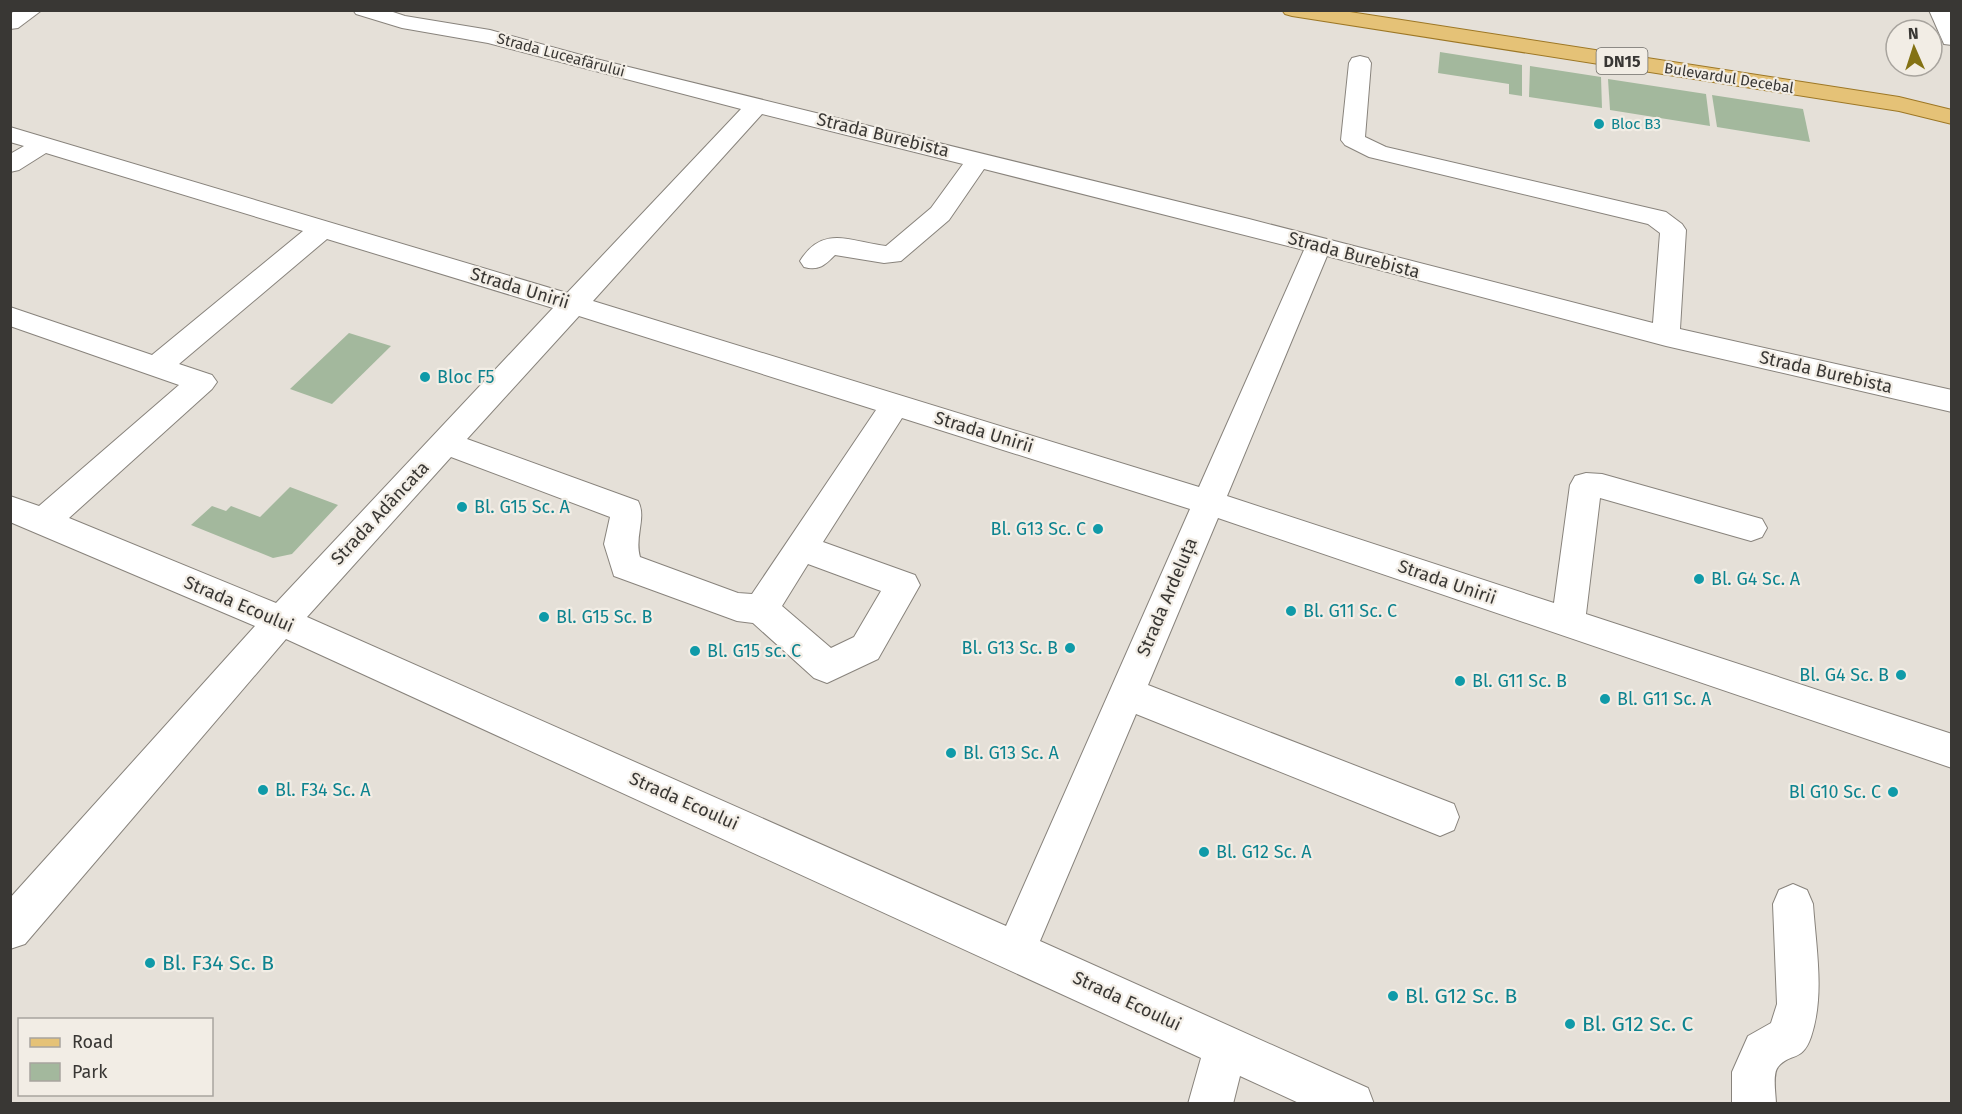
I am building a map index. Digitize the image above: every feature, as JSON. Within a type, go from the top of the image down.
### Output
[{"type":"main road","name":"Bulevardul Decebal","points":[[1292,10],[1899,104],[1952,117]]},
{"type":"main road","name":"Bulevardul Decebal","points":[[1378,10],[1837,78],[1896,89],[1952,104]]},
{"type":"street","points":[[10,23],[32,10]]},
{"type":"street","name":"Strada Luceafărului","points":[[363,10],[402,22],[489,37],[585,63],[758,104]]},
{"type":"street","points":[[1939,10],[1952,39]]},
{"type":"street","points":[[1360,63],[1353,140],[1378,152],[1657,218],[1673,230],[1666,336]]},
{"type":"street","name":"Strada Burebista","points":[[758,104],[1319,245],[1666,336],[1952,401]]},
{"type":"street","name":"Strada Adâncata","points":[[10,929],[281,621],[758,104]]},
{"type":"street","name":"Strada Unirii","points":[[10,134],[572,304],[1208,502],[1952,751]]},
{"type":"street","points":[[10,165],[43,144]]},
{"type":"street","points":[[813,261],[829,246],[843,246],[878,255],[892,255],[940,214],[979,159]]},
{"type":"street","points":[[156,367],[324,228]]},
{"type":"street","name":"Strada Ardeluța","points":[[1016,950],[1319,245]]},
{"type":"street","points":[[10,316],[202,382],[27,515]]},
{"type":"street","points":[[760,609],[895,405]]},
{"type":"street","points":[[445,443],[627,510],[620,544],[626,566],[737,608],[760,609],[827,667],[866,648],[903,585],[802,548]]},
{"type":"street","points":[[1568,622],[1586,485],[1602,486],[1751,528]]},
{"type":"street","name":"Strada Ecoului","points":[[27,515],[281,621],[1016,950],[1352,1104]]},
{"type":"street","points":[[1125,693],[1440,817]]},
{"type":"street","points":[[1754,1104],[1754,1072],[1763,1050],[1789,1037],[1798,1004],[1793,904]]},
{"type":"street","points":[[1210,1104],[1226,1046]]},
{"type":"green space","points":[[1440,52],[1522,65],[1522,96],[1509,94],[1509,84],[1438,73]]},
{"type":"green space","points":[[1530,66],[1601,77],[1602,108],[1529,97]]},
{"type":"green space","points":[[1608,79],[1706,94],[1710,126],[1610,110]]},
{"type":"green space","points":[[1712,95],[1803,109],[1810,142],[1717,127]]},
{"type":"green space","points":[[349,333],[391,346],[332,404],[290,389]]},
{"type":"green space","points":[[290,487],[338,505],[292,554],[273,558],[191,525],[212,506],[226,511],[231,506],[260,517]]},
{"type":"place","name":"Bloc B3","points":[[1599,124]]},
{"type":"place","name":"Bloc F5","points":[[425,377]]},
{"type":"place","name":"Bl. G15 Sc. A","points":[[462,507]]},
{"type":"place","name":"Bl. G13 Sc. C","points":[[1098,529]]},
{"type":"place","name":"Bl. G4 Sc. A","points":[[1699,579]]},
{"type":"place","name":"Bl. G11 Sc. C","points":[[1291,611]]},
{"type":"place","name":"Bl. G15 Sc. B","points":[[544,617]]},
{"type":"place","name":"Bl. G13 Sc. B","points":[[1070,648]]},
{"type":"place","name":"Bl. G15 sc. C","points":[[695,651]]},
{"type":"place","name":"Bl. G4 Sc. B","points":[[1901,675]]},
{"type":"place","name":"Bl. G11 Sc. B","points":[[1460,681]]},
{"type":"place","name":"Bl. G11 Sc. A","points":[[1605,699]]},
{"type":"place","name":"Bl. G13 Sc. A","points":[[951,753]]},
{"type":"place","name":"Bl. F34 Sc. A","points":[[263,790]]},
{"type":"place","name":"Bl G10 Sc. C","points":[[1893,792]]},
{"type":"place","name":"Bl. G12 Sc. A","points":[[1204,852]]},
{"type":"place","name":"Bl. F34 Sc. B","points":[[150,963]]},
{"type":"place","name":"Bl. G12 Sc. B","points":[[1393,996]]},
{"type":"place","name":"Bl. G12 Sc. C","points":[[1570,1024]]}]
